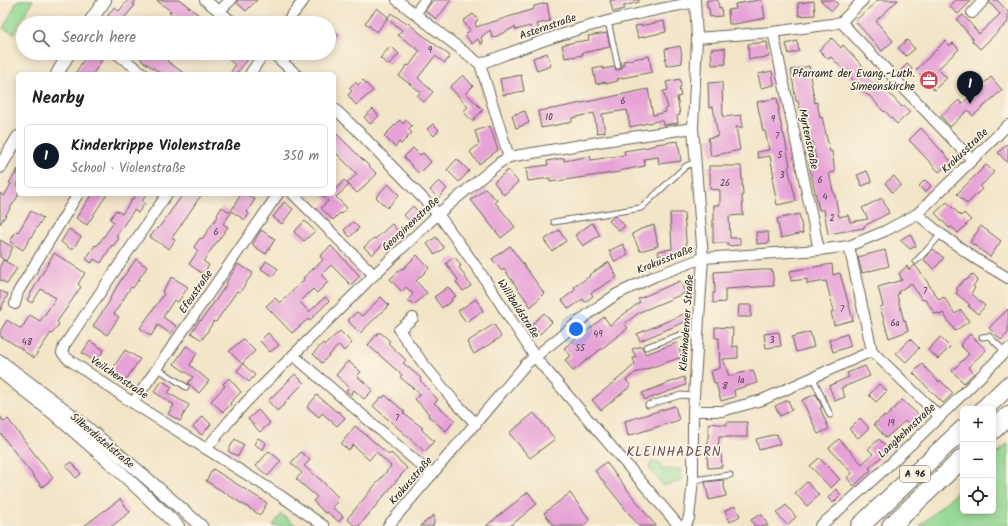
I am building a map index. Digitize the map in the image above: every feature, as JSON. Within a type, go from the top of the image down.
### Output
[{"type":"highway","points":[[987,406],[1008,386]]},
{"type":"highway","points":[[996,427],[1008,416]]},
{"type":"highway","name":"A 96","points":[[861,524],[960,432]]},
{"type":"highway","name":"A 96","points":[[891,526],[960,461]]},
{"type":"highway","points":[[896,526],[918,501]]},
{"type":"street","points":[[94,16],[105,0]]},
{"type":"street","points":[[205,0],[225,16]]},
{"type":"street","points":[[219,11],[230,0]]},
{"type":"street","points":[[291,16],[304,0]]},
{"type":"street","points":[[397,0],[480,64],[509,157]]},
{"type":"street","points":[[415,14],[425,0]]},
{"type":"street","points":[[697,38],[773,32],[841,22],[863,0]]},
{"type":"street","points":[[972,13],[984,0]]},
{"type":"street","name":"Asternstraße","points":[[480,64],[566,33],[608,21],[695,1]]},
{"type":"street","name":"Kleinhaderner Straße","points":[[685,526],[689,518],[693,480],[693,411],[703,258],[693,128],[697,38],[695,1]]},
{"type":"street","points":[[841,22],[972,160]]},
{"type":"street","name":"Myrtenstraße","points":[[773,32],[819,250]]},
{"type":"street","points":[[57,72],[65,60]]},
{"type":"street","points":[[125,60],[141,72]]},
{"type":"street","points":[[251,72],[259,60]]},
{"type":"street","points":[[280,60],[294,72]]},
{"type":"street","name":"Willibaldstraße","points":[[336,110],[438,214],[480,272],[535,357],[679,526]]},
{"type":"street","name":"Krokusstraße","points":[[388,526],[526,364],[591,312],[617,294],[655,276],[703,258],[819,250],[849,246],[885,231],[917,214],[1008,125]]},
{"type":"street","name":"Georginenstraße","points":[[206,449],[243,406],[374,275],[438,214],[499,162],[509,157],[693,128]]},
{"type":"street","points":[[0,166],[16,139]]},
{"type":"street","points":[[15,304],[18,292],[77,196]]},
{"type":"street","name":"Veilchenstraße","points":[[166,196],[64,346],[62,354],[133,403],[281,496],[324,526]]},
{"type":"street","name":"Efeustraße","points":[[133,403],[277,196]]},
{"type":"street","points":[[295,196],[374,275]]},
{"type":"street","points":[[917,214],[941,234],[976,259],[1008,278]]},
{"type":"street","points":[[849,246],[872,351],[940,417]]},
{"type":"street","points":[[413,318],[399,330],[422,362],[454,401],[476,424]]},
{"type":"street","name":"Langbehnstraße","points":[[820,526],[844,506],[940,417],[1006,350]]},
{"type":"street","points":[[693,411],[722,411],[762,400],[872,351]]},
{"type":"street","points":[[293,355],[432,475]]},
{"type":"street","name":"Silberdistelstraße","points":[[0,361],[73,416],[201,526]]},
{"type":"street","name":"Silberdistelstraße","points":[[0,372],[53,413],[109,462],[178,526]]},
{"type":"lane","points":[[608,21],[618,66]]},
{"type":"lane","points":[[554,222],[641,208],[686,166],[696,162]]},
{"type":"lane","points":[[916,261],[941,234]]},
{"type":"lane","points":[[646,347],[685,333],[698,334]]},
{"type":"lane","points":[[982,337],[989,336],[1006,350]]},
{"type":"lane","points":[[157,368],[186,387]]},
{"type":"lane","points":[[812,378],[830,415]]},
{"type":"lane","points":[[648,405],[681,395],[694,396]]},
{"type":"lane","points":[[693,480],[730,475]]},
{"type":"green space","points":[[18,0],[33,0],[24,16],[16,16],[16,30],[14,34],[3,28]]},
{"type":"green space","points":[[1008,443],[1008,526],[920,526],[960,489],[960,514],[996,514],[996,455]]},
{"type":"green space","points":[[652,460],[661,464],[661,469],[682,469],[682,481],[663,486],[649,468]]},
{"type":"green space","points":[[281,514],[297,526],[273,526]]},
{"type":"building","points":[[128,0],[136,0],[133,4],[135,5],[126,16],[108,16],[114,7],[119,11]]},
{"type":"building","points":[[156,0],[180,0],[200,16],[173,16],[169,13],[171,11]]},
{"type":"building","points":[[237,0],[257,0],[246,11],[237,3]]},
{"type":"building","points":[[433,0],[451,0],[437,19],[425,11]]},
{"type":"building","points":[[610,0],[639,0],[639,2],[624,6],[624,9],[613,12]]},
{"type":"building","points":[[707,0],[718,0],[719,8],[721,7],[722,16],[710,17],[709,8],[707,8]]},
{"type":"building","points":[[762,0],[765,18],[729,24],[728,10],[736,9],[735,4]]},
{"type":"building","points":[[820,0],[834,0],[838,4],[832,11]]},
{"type":"building","points":[[878,0],[898,0],[876,21],[893,41],[882,51],[855,21]]},
{"type":"building","points":[[955,0],[972,0],[958,14],[949,6]]},
{"type":"building","points":[[990,0],[997,0],[1008,12],[1008,22],[980,49],[972,41],[973,39],[957,20],[963,15],[979,34],[1000,14],[990,3]]},
{"type":"building","points":[[814,1],[815,15],[799,16],[798,3]]},
{"type":"building","points":[[547,3],[550,21],[537,24],[539,30],[532,33],[530,26],[516,30],[515,27],[493,38],[490,30],[481,37],[483,43],[481,44],[478,39],[472,44],[465,35],[470,30],[463,21],[473,14],[478,20],[475,22],[476,27],[534,9],[534,6]]},
{"type":"building","points":[[377,8],[388,17],[377,32],[365,23]]},
{"type":"building","points":[[391,13],[407,24],[408,23],[450,56],[445,63],[435,56],[418,78],[433,92],[424,102],[417,96],[421,92],[399,76],[407,65],[409,66],[420,51],[398,35],[402,30],[387,19]]},
{"type":"building","points":[[664,21],[666,32],[638,38],[635,26]]},
{"type":"building","points":[[607,33],[610,47],[582,53],[583,55],[565,58],[562,45],[589,40],[588,36]]},
{"type":"building","points":[[832,38],[841,48],[843,45],[902,107],[904,105],[910,112],[897,124],[831,57],[828,59],[819,50]]},
{"type":"building","points":[[907,40],[915,49],[906,56],[898,48]]},
{"type":"building","points":[[797,41],[799,51],[789,54],[786,44]]},
{"type":"building","points":[[945,41],[950,46],[953,43],[959,49],[938,69],[947,78],[934,90],[916,70]]},
{"type":"building","points":[[767,42],[769,57],[749,59],[748,44]]},
{"type":"building","points":[[391,46],[399,54],[389,65],[380,58]]},
{"type":"building","points":[[680,46],[682,63],[666,66],[665,49]]},
{"type":"building","points":[[725,48],[726,64],[712,65],[711,49]]},
{"type":"building","points":[[547,53],[551,66],[537,71],[533,58]]},
{"type":"building","points":[[649,56],[652,72],[617,79],[618,81],[606,84],[606,82],[596,84],[593,69],[614,67],[616,70],[619,70],[622,68],[622,65],[624,65],[623,61]]},
{"type":"building","points":[[84,60],[102,60],[94,72],[76,72]]},
{"type":"building","points":[[141,60],[168,60],[182,72],[159,72]]},
{"type":"building","points":[[229,60],[248,60],[238,72],[231,72],[235,65]]},
{"type":"building","points":[[907,64],[912,69],[904,76],[900,71]]},
{"type":"building","points":[[809,66],[815,103],[817,102],[820,118],[822,117],[830,152],[832,151],[835,172],[829,173],[839,217],[848,215],[850,222],[868,219],[862,208],[882,198],[889,213],[864,226],[864,228],[828,234],[824,210],[819,210],[808,160],[816,159],[810,132],[807,132],[803,112],[800,112],[798,101],[796,101],[791,70]]},
{"type":"building","points":[[772,71],[774,85],[761,88],[758,74]]},
{"type":"building","points":[[463,75],[473,86],[466,93],[483,110],[472,121],[463,111],[468,107],[450,87]]},
{"type":"building","points":[[521,75],[524,91],[503,95],[500,79]]},
{"type":"building","points":[[991,77],[1002,90],[973,116],[968,110],[950,127],[941,116],[959,100],[962,104]]},
{"type":"building","points":[[680,79],[681,87],[679,88],[681,96],[677,97],[680,115],[677,116],[678,123],[663,125],[662,120],[630,127],[627,110],[602,114],[605,132],[597,133],[594,113],[572,118],[572,122],[541,128],[538,111],[648,89],[653,115],[666,112],[665,109],[668,108],[663,91],[668,90],[666,82]]},
{"type":"building","points":[[363,80],[373,91],[356,105],[348,95],[352,91],[349,88],[355,82],[358,85]]},
{"type":"building","points":[[722,82],[723,117],[741,115],[743,127],[736,127],[740,150],[711,156],[708,138],[718,136],[713,107],[709,108],[708,83]]},
{"type":"building","points":[[777,98],[778,110],[790,166],[788,167],[796,201],[777,205],[770,156],[758,158],[757,152],[769,150],[765,131],[763,131],[757,102]]},
{"type":"building","points":[[373,109],[379,116],[370,124],[364,117]]},
{"type":"building","points":[[525,111],[529,123],[516,128],[512,115]]},
{"type":"building","points":[[400,120],[403,124],[406,120],[412,126],[408,129],[412,133],[401,144],[399,142],[395,147],[384,136]]},
{"type":"building","points":[[433,124],[439,130],[434,136],[427,129]]},
{"type":"building","points":[[490,126],[498,150],[479,164],[470,152],[479,144],[475,131]]},
{"type":"building","points":[[921,128],[951,161],[939,172],[909,140]]},
{"type":"building","points":[[336,133],[377,174],[357,193],[347,183],[357,174],[336,153]]},
{"type":"building","points":[[678,141],[681,161],[659,164],[658,157],[644,159],[645,166],[619,171],[620,172],[550,182],[550,178],[528,181],[526,168],[548,165],[547,161],[564,158],[564,161],[590,156],[591,160],[625,155],[624,151]]},
{"type":"building","points":[[1008,143],[1008,163],[998,153]]},
{"type":"building","points":[[413,148],[420,155],[423,153],[431,162],[419,174],[404,157]]},
{"type":"building","points":[[457,159],[469,171],[459,182],[447,170]]},
{"type":"building","points":[[986,165],[994,172],[980,187],[982,189],[967,204],[957,194]]},
{"type":"building","points":[[709,166],[741,166],[743,215],[729,216],[730,238],[740,238],[740,245],[728,246],[728,243],[713,243],[714,205],[720,205],[720,190],[710,189]]},
{"type":"building","points":[[508,170],[518,182],[504,195],[494,182]]},
{"type":"building","points":[[867,171],[872,182],[862,186],[857,175]]},
{"type":"building","points":[[16,172],[16,196],[18,196],[0,224],[0,193],[4,196],[11,184],[9,183]]},
{"type":"building","points":[[894,176],[901,185],[892,192],[885,183]]},
{"type":"building","points":[[344,180],[349,185],[336,197],[347,208],[333,220],[321,208],[328,201],[323,196],[336,196],[336,189]]},
{"type":"building","points":[[925,180],[931,186],[925,192],[919,186]]},
{"type":"building","points":[[439,181],[447,189],[438,198],[430,190]]},
{"type":"building","points":[[388,184],[399,195],[387,208],[376,197]]},
{"type":"building","points":[[485,189],[497,200],[495,202],[515,227],[501,238],[471,200]]},
{"type":"building","points":[[91,196],[106,196],[87,225],[76,218]]},
{"type":"building","points":[[135,196],[146,196],[142,201],[145,203],[138,213],[134,210],[116,236],[119,238],[113,246],[112,245],[101,263],[94,259],[92,263],[86,259],[95,245],[97,246],[114,222],[110,219],[116,210],[122,214]]},
{"type":"building","points":[[182,196],[201,196],[172,238],[175,240],[169,249],[150,237],[157,228],[158,229]]},
{"type":"building","points":[[240,196],[250,196],[255,199],[247,212],[249,214],[245,220],[231,211]]},
{"type":"building","points":[[284,202],[293,209],[282,224],[273,217]]},
{"type":"building","points":[[947,202],[961,216],[964,213],[971,220],[958,233],[952,227],[949,228],[935,213]]},
{"type":"building","points":[[413,206],[421,215],[412,224],[404,215]]},
{"type":"building","points":[[222,207],[231,213],[223,224],[228,227],[203,261],[209,265],[203,274],[189,264],[198,251],[194,247],[200,238],[202,239],[218,216],[217,215]]},
{"type":"building","points":[[31,211],[43,218],[23,250],[10,242],[16,231],[18,232]]},
{"type":"building","points":[[670,213],[684,213],[687,254],[671,255],[672,256],[662,258],[661,255],[659,256],[658,251],[672,249]]},
{"type":"building","points":[[799,214],[803,233],[781,238],[777,219]]},
{"type":"building","points":[[616,216],[625,226],[619,231],[609,221]]},
{"type":"building","points":[[305,221],[315,231],[304,241],[294,232]]},
{"type":"building","points":[[353,222],[359,228],[350,237],[344,230]]},
{"type":"building","points":[[592,223],[600,235],[583,246],[575,235]]},
{"type":"building","points":[[392,224],[402,235],[390,246],[386,241],[372,255],[364,247]]},
{"type":"building","points":[[654,225],[658,246],[640,251],[632,234],[641,229]]},
{"type":"building","points":[[981,226],[1001,241],[990,257],[970,242]]},
{"type":"building","points":[[69,229],[81,237],[72,250],[61,242]]},
{"type":"building","points":[[261,230],[275,239],[266,254],[252,245]]},
{"type":"building","points":[[559,230],[566,241],[552,251],[544,240]]},
{"type":"building","points":[[756,232],[768,232],[769,243],[757,244]]},
{"type":"building","points":[[910,234],[916,246],[910,249],[900,240]]},
{"type":"building","points":[[436,237],[444,248],[435,255],[427,244]]},
{"type":"building","points":[[0,240],[13,247],[6,261],[0,257]]},
{"type":"building","points":[[623,244],[628,255],[615,262],[609,251]]},
{"type":"building","points":[[331,246],[360,276],[351,285],[331,265],[321,275],[328,282],[317,293],[313,289],[300,302],[309,312],[325,297],[329,301],[309,321],[308,319],[292,333],[266,306],[275,298],[280,303],[304,280],[303,278],[323,260],[320,256]]},
{"type":"building","points":[[510,246],[544,293],[531,307],[504,269],[502,271],[492,259]]},
{"type":"building","points":[[933,249],[944,258],[934,269],[924,260]]},
{"type":"building","points":[[885,250],[889,266],[862,273],[858,257]]},
{"type":"building","points":[[54,253],[85,273],[78,284],[81,287],[57,322],[59,324],[34,358],[0,336],[0,331],[7,320],[21,329],[30,315],[40,321],[50,307],[56,298],[41,289],[32,303],[27,300]]},
{"type":"building","points":[[417,255],[429,268],[416,281],[427,293],[414,305],[408,300],[413,294],[406,287],[402,292],[390,279]]},
{"type":"building","points":[[455,257],[461,266],[459,267],[471,286],[463,291],[456,282],[458,280],[446,263]]},
{"type":"building","points":[[136,259],[147,267],[133,288],[131,287],[114,314],[119,317],[107,335],[93,326],[111,299],[110,298],[121,280]]},
{"type":"building","points":[[3,260],[17,268],[7,284],[0,280],[0,266]]},
{"type":"building","points":[[266,261],[278,269],[273,276],[261,269]]},
{"type":"building","points":[[609,262],[617,277],[591,293],[593,296],[585,302],[583,299],[569,309],[562,300],[576,289],[574,287]]},
{"type":"building","points":[[238,264],[253,273],[240,292],[237,291],[216,322],[214,321],[202,340],[191,333],[227,284],[226,283]]},
{"type":"building","points":[[832,264],[833,275],[840,273],[853,320],[834,325],[831,312],[834,311],[826,281],[807,284],[807,279],[791,281],[790,271]]},
{"type":"building","points":[[915,265],[939,300],[944,297],[955,314],[961,310],[969,321],[955,331],[943,313],[940,315],[938,313],[935,314],[925,299],[922,300],[911,283],[898,292],[899,294],[897,295],[908,331],[889,338],[880,307],[883,306],[878,287],[902,280],[899,273],[907,266],[909,270]]},
{"type":"building","points":[[758,269],[772,270],[774,286],[725,289],[725,302],[713,303],[713,293],[715,293],[714,272]]},
{"type":"building","points":[[972,274],[978,280],[973,286],[975,288],[971,293],[985,306],[978,314],[956,293],[958,290],[956,289]]},
{"type":"building","points":[[172,277],[188,287],[178,302],[174,300],[163,317],[176,326],[171,334],[158,325],[151,336],[140,328],[164,294],[162,292]]},
{"type":"building","points":[[680,281],[685,293],[640,312],[624,324],[628,328],[573,371],[565,360],[571,356],[564,348],[604,317],[610,325],[640,302],[638,299]]},
{"type":"building","points":[[448,287],[456,296],[442,308],[434,297]]},
{"type":"building","points":[[0,291],[8,294],[0,311]]},
{"type":"building","points":[[381,297],[389,305],[360,333],[349,322],[349,319],[357,312],[362,316]]},
{"type":"building","points":[[476,299],[483,311],[466,322],[458,311]]},
{"type":"building","points":[[739,305],[751,305],[751,317],[738,317]]},
{"type":"building","points":[[1008,309],[1008,333],[1001,340],[989,328]]},
{"type":"building","points":[[544,313],[552,322],[540,334],[531,325]]},
{"type":"building","points":[[684,314],[687,321],[640,341],[637,334]]},
{"type":"building","points":[[494,324],[501,337],[474,354],[467,342]]},
{"type":"building","points":[[715,327],[733,328],[732,347],[738,346],[738,358],[723,359],[729,376],[753,370],[757,383],[734,390],[735,397],[721,401],[711,371],[720,368],[719,338],[715,338]]},
{"type":"building","points":[[340,331],[352,343],[344,351],[339,345],[322,363],[313,354],[323,343],[325,345]]},
{"type":"building","points":[[779,332],[781,346],[766,348],[764,334]]},
{"type":"building","points":[[810,332],[814,347],[796,352],[792,337]]},
{"type":"building","points":[[268,333],[279,345],[270,352],[260,341]]},
{"type":"building","points":[[378,333],[381,333],[390,341],[388,343],[406,360],[403,363],[421,378],[420,380],[438,400],[434,403],[455,420],[446,431],[428,416],[429,414],[415,399],[420,394],[400,377],[402,375],[368,345]]},
{"type":"building","points":[[847,334],[851,346],[833,352],[829,340]]},
{"type":"building","points":[[970,334],[986,350],[968,367],[974,373],[964,383],[952,371],[969,354],[960,345]]},
{"type":"building","points":[[940,337],[950,347],[938,359],[928,350]]},
{"type":"building","points":[[243,339],[255,351],[242,364],[229,351]]},
{"type":"building","points":[[910,339],[919,348],[906,362],[896,353]]},
{"type":"building","points":[[90,341],[104,350],[96,362],[82,353]]},
{"type":"building","points":[[677,343],[682,357],[635,373],[626,380],[631,386],[601,410],[592,400],[635,364],[633,358],[636,357],[632,349],[642,346],[645,354]]},
{"type":"building","points":[[186,346],[197,353],[190,365],[209,381],[199,393],[188,383],[193,377],[174,364]]},
{"type":"building","points":[[125,350],[140,359],[123,384],[109,374]]},
{"type":"building","points":[[348,361],[361,372],[357,376],[373,390],[364,399],[354,390],[351,395],[346,391],[349,387],[336,375]]},
{"type":"building","points":[[243,364],[255,375],[249,382],[237,371]]},
{"type":"building","points":[[922,364],[939,382],[940,380],[953,393],[943,403],[913,373]]},
{"type":"building","points":[[865,366],[870,376],[841,388],[845,397],[835,401],[829,386],[849,377],[847,373]]},
{"type":"building","points":[[295,374],[304,383],[277,411],[268,401]]},
{"type":"building","points":[[684,377],[686,385],[645,400],[642,393]]},
{"type":"building","points":[[229,378],[241,392],[223,412],[211,401],[225,386],[223,384]]},
{"type":"building","points":[[162,381],[172,387],[168,393],[189,405],[180,421],[168,414],[174,405],[154,392]]},
{"type":"building","points":[[879,384],[887,391],[876,402],[869,395]]},
{"type":"building","points":[[816,394],[829,429],[818,434],[802,400]]},
{"type":"building","points":[[317,395],[345,418],[337,426],[322,413],[319,417],[307,407]]},
{"type":"building","points":[[385,395],[405,412],[403,413],[423,428],[421,429],[434,441],[425,452],[373,406],[381,397],[383,398]]},
{"type":"building","points":[[788,400],[792,410],[780,416],[775,406]]},
{"type":"building","points":[[902,400],[920,416],[911,426],[905,421],[886,438],[874,424],[884,416],[886,417]]},
{"type":"building","points":[[675,406],[679,420],[628,436],[625,421]]},
{"type":"building","points":[[258,410],[270,423],[260,432],[248,419]]},
{"type":"building","points":[[534,413],[555,439],[530,458],[509,433]]},
{"type":"building","points":[[0,416],[4,422],[8,419],[53,478],[42,487],[0,433]]},
{"type":"building","points":[[202,416],[211,424],[202,435],[193,427]]},
{"type":"building","points":[[860,418],[869,428],[858,438],[849,429]]},
{"type":"building","points":[[727,422],[747,422],[747,437],[719,437],[718,454],[721,454],[722,467],[708,468],[707,455],[709,423],[727,425]]},
{"type":"building","points":[[355,426],[389,455],[391,453],[407,468],[359,526],[355,526],[347,519],[391,466],[376,452],[369,460],[353,445],[349,450],[341,444]]},
{"type":"building","points":[[777,434],[780,444],[759,450],[756,439]]},
{"type":"building","points":[[258,438],[266,443],[263,450],[254,444]]},
{"type":"building","points":[[235,439],[244,445],[238,456],[228,451]]},
{"type":"building","points":[[839,439],[862,464],[873,454],[868,449],[879,439],[889,450],[869,468],[871,470],[854,486],[847,478],[852,473],[829,448]]},
{"type":"building","points":[[269,451],[281,461],[268,476],[256,466]]},
{"type":"building","points":[[301,452],[310,460],[304,466],[340,499],[332,507],[343,516],[339,522],[327,512],[325,513],[313,501],[317,497],[296,479],[302,473],[291,463]]},
{"type":"building","points":[[819,458],[840,479],[831,488],[810,466]]},
{"type":"building","points":[[72,462],[81,474],[76,478],[66,466]]},
{"type":"building","points":[[606,462],[656,526],[639,526],[595,471]]},
{"type":"building","points":[[213,469],[267,503],[260,515],[206,481]]},
{"type":"building","points":[[723,480],[726,496],[709,500],[705,482]]},
{"type":"building","points":[[807,482],[819,495],[807,506],[795,493]]},
{"type":"building","points":[[836,489],[841,495],[833,503],[828,498]]},
{"type":"building","points":[[528,492],[537,504],[510,526],[486,526]]},
{"type":"building","points":[[570,493],[590,520],[583,526],[554,526],[544,513]]},
{"type":"building","points":[[120,499],[130,512],[112,526],[84,526]]},
{"type":"building","points":[[786,505],[796,517],[787,525],[776,513]]},
{"type":"building","points":[[735,506],[740,516],[730,522],[725,511]]},
{"type":"building","points":[[434,515],[433,526],[420,526]]},
{"type":"building","points":[[759,515],[762,515],[768,526],[755,526],[751,520]]},
{"type":"place","name":"Pfarramt der Evang.-Luth. Simeonskirche","points":[[929,80]]},
{"type":"place","name":"Kinderkrippe Violenstraße","points":[[970,104]]},
{"type":"district","name":"KLEINHADERN","points":[[674,452]]}]
